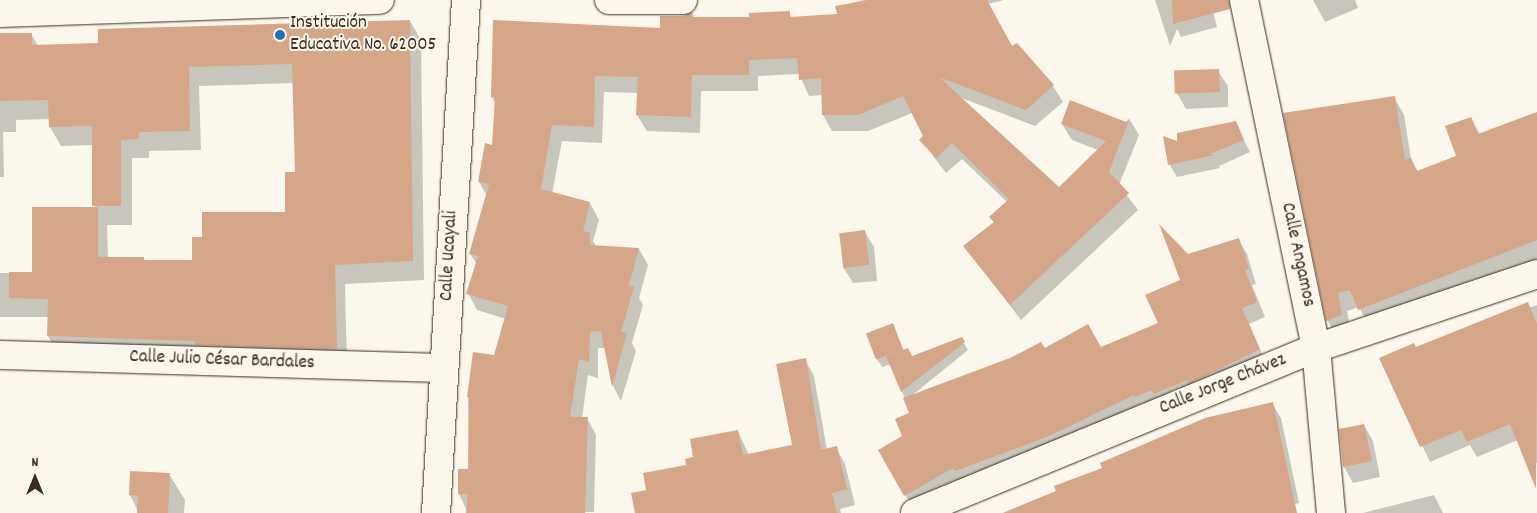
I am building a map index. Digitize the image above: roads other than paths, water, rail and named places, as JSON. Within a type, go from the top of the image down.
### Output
[{"type":"street","points":[[0,13],[380,0]]},
{"type":"street","name":"Calle Ucayali","points":[[436,513],[466,0]]},
{"type":"street","points":[[609,0],[683,0]]},
{"type":"street","name":"Calle Angamos","points":[[1244,0],[1316,348],[1331,513]]},
{"type":"street","name":"Calle Jorge Chávez","points":[[916,513],[1316,348],[1537,274]]},
{"type":"street","name":"Calle Julio César Bardales","points":[[0,355],[444,368]]},
{"type":"place","name":"Institución Educativa No. 62005","points":[[280,35]]}]
